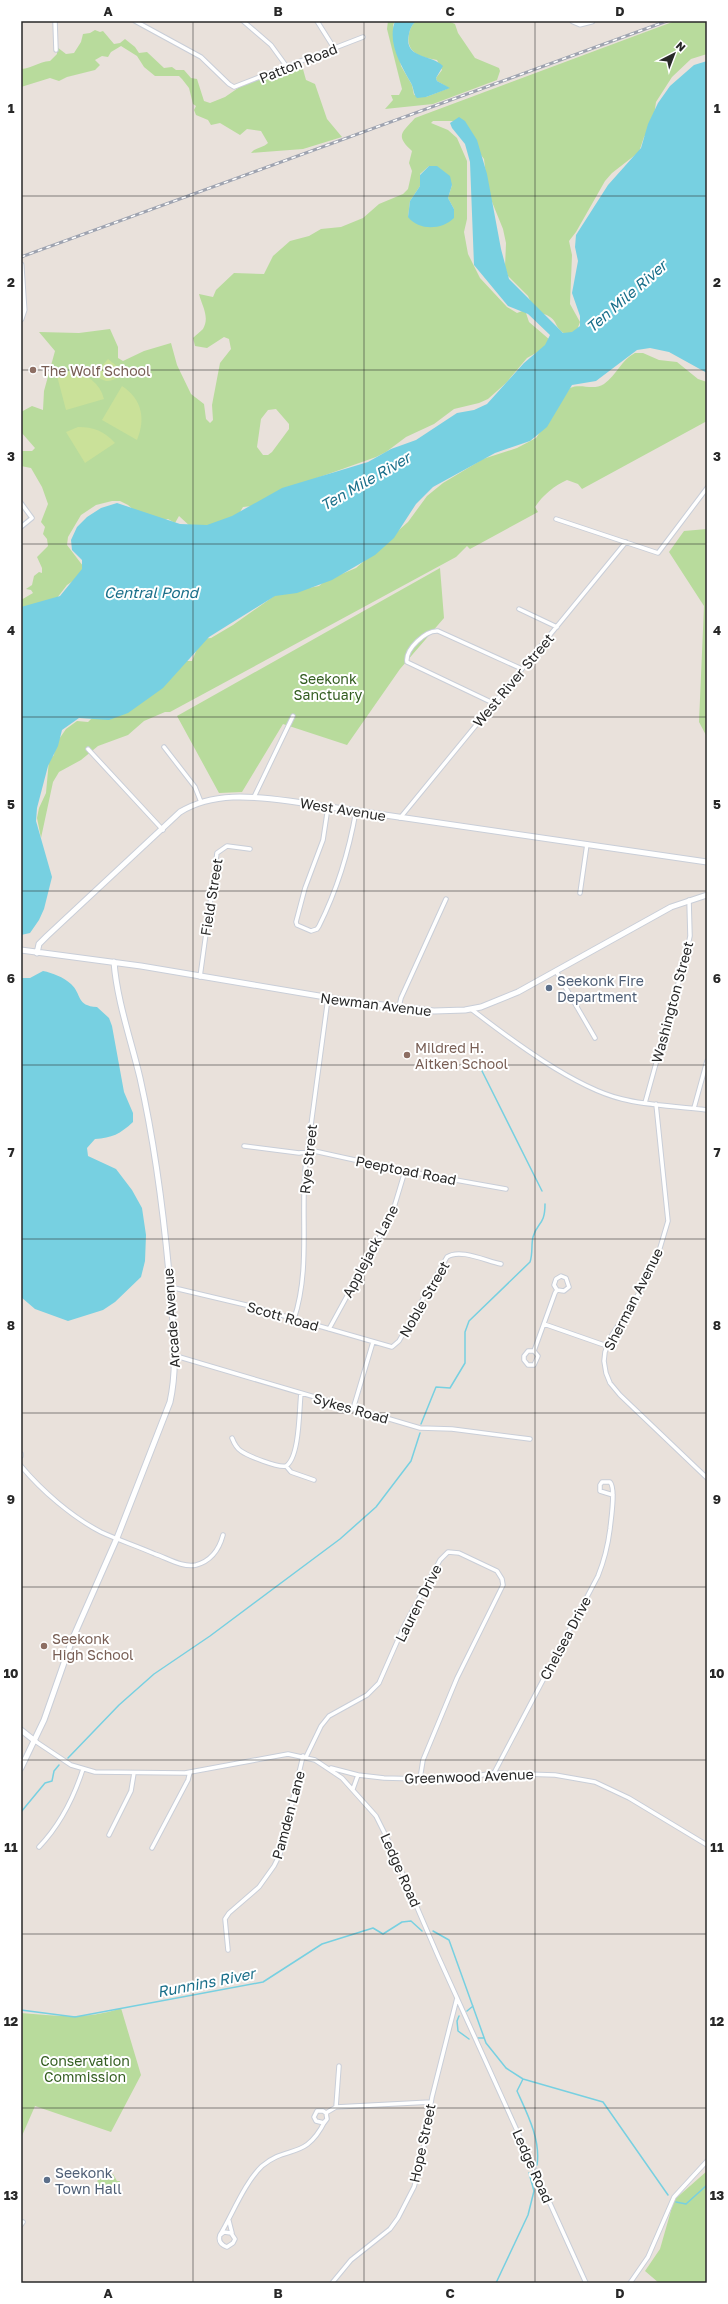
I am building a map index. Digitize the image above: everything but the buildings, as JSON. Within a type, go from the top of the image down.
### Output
[{"type":"main road","points":[[573,21],[580,24],[592,21]]},
{"type":"main road","points":[[21,264],[24,310],[21,319]]},
{"type":"main road","name":"West Avenue","points":[[37,953],[39,944],[47,936],[163,830],[180,812],[202,802],[233,797],[254,797],[356,810],[400,818],[707,862]]},
{"type":"main road","name":"Newman Avenue","points":[[21,950],[114,962],[328,998],[434,1011],[471,1009],[501,1000],[671,907],[707,895]]},
{"type":"main road","name":"Arcade Avenue","points":[[21,1768],[35,1741],[77,1628],[117,1538],[170,1402],[175,1382],[176,1356],[162,1206],[143,1094],[116,979],[114,962]]},
{"type":"main road","name":"Ledge Road","points":[[21,1730],[35,1741]]},
{"type":"street","points":[[55,21],[56,50]]},
{"type":"street","name":"Patton Road","points":[[136,21],[201,57],[231,86],[240,86],[363,37]]},
{"type":"street","points":[[243,21],[272,45],[287,67]]},
{"type":"street","points":[[317,21],[334,48]]},
{"type":"street","points":[[556,519],[658,553],[707,488]]},
{"type":"street","points":[[21,503],[32,516],[32,518],[21,528]]},
{"type":"street","name":"West River Street","points":[[400,818],[626,542]]},
{"type":"street","points":[[519,609],[557,627]]},
{"type":"street","points":[[493,703],[407,662],[409,653],[422,638],[433,631],[443,633],[522,669]]},
{"type":"street","points":[[254,797],[293,716]]},
{"type":"street","points":[[164,747],[195,787],[202,802]]},
{"type":"street","points":[[88,749],[163,830]]},
{"type":"street","points":[[328,807],[323,840],[305,888],[296,922],[297,925],[306,929],[317,929],[349,848],[356,810]]},
{"type":"street","points":[[580,893],[587,844]]},
{"type":"street","name":"Field Street","points":[[200,977],[217,853],[227,846],[250,849]]},
{"type":"street","points":[[399,1007],[446,899]]},
{"type":"street","name":"Washington Street","points":[[645,1103],[690,936],[689,900]]},
{"type":"street","points":[[556,971],[595,1038]]},
{"type":"street","name":"Rye Street","points":[[294,1319],[304,1279],[303,1198],[307,1152],[328,998]]},
{"type":"street","points":[[471,1009],[522,1046],[569,1075],[622,1099],[707,1110]]},
{"type":"street","points":[[694,1108],[707,1060]]},
{"type":"street","name":"Sherman Avenue","points":[[656,1104],[668,1221],[660,1248],[641,1290],[607,1346],[604,1365],[610,1383],[707,1478]]},
{"type":"street","name":"Peeptoad Road","points":[[244,1146],[307,1152],[314,1151],[405,1171],[506,1189]]},
{"type":"street","name":"Applejack Lane","points":[[329,1330],[392,1214],[405,1171]]},
{"type":"street","name":"Noble Street","points":[[394,1346],[447,1257],[456,1253],[501,1264]]},
{"type":"street","points":[[561,1276],[566,1278],[569,1282],[568,1288],[563,1292],[557,1290],[554,1285],[556,1279],[561,1276]]},
{"type":"street","name":"Scott Road","points":[[170,1287],[294,1319],[388,1346],[394,1346]]},
{"type":"street","points":[[534,1352],[557,1290]]},
{"type":"street","points":[[544,1324],[607,1346]]},
{"type":"street","points":[[353,1409],[373,1342]]},
{"type":"street","points":[[528,1351],[534,1352],[538,1355],[538,1361],[533,1365],[528,1365],[524,1360],[524,1356],[528,1351]]},
{"type":"street","name":"Sykes Road","points":[[176,1356],[420,1428],[452,1428],[530,1439]]},
{"type":"street","points":[[232,1438],[235,1445],[241,1451],[277,1466],[286,1466],[290,1462],[298,1436],[301,1393]]},
{"type":"street","points":[[21,1466],[50,1495],[87,1524],[181,1564],[195,1566],[209,1559],[220,1548],[223,1535]]},
{"type":"street","points":[[286,1466],[291,1472],[314,1480]]},
{"type":"street","points":[[608,1481],[612,1484],[613,1495],[604,1494],[600,1491],[600,1485],[602,1482],[608,1481]]},
{"type":"street","name":"Chelsea Drive","points":[[494,1773],[598,1576],[608,1542],[613,1495]]},
{"type":"street","name":"Lauren Drive","points":[[305,1757],[321,1726],[329,1716],[367,1695],[379,1683],[404,1626],[440,1560],[446,1553],[455,1551],[497,1572],[502,1579],[502,1585],[457,1678],[423,1760],[420,1779]]},
{"type":"street","name":"Ledge Road","points":[[35,1741],[72,1765],[94,1772],[134,1774],[190,1772],[278,1755],[305,1757],[328,1767],[353,1789],[376,1816],[388,1840],[457,1998],[586,2283]]},
{"type":"street","name":"Pamden Lane","points":[[228,1950],[226,1917],[267,1878],[280,1854],[305,1757]]},
{"type":"street","name":"Greenwood Avenue","points":[[328,1767],[358,1776],[420,1779],[476,1776],[494,1773],[555,1775],[595,1782],[629,1798],[707,1845]]},
{"type":"street","points":[[40,1847],[50,1836],[69,1804],[83,1769]]},
{"type":"street","points":[[152,1848],[188,1780],[190,1772]]},
{"type":"street","points":[[109,1834],[131,1791],[134,1774]]},
{"type":"street","points":[[353,1789],[358,1776]]},
{"type":"street","name":"Hope Street","points":[[332,2283],[351,2260],[390,2229],[406,2204],[421,2164],[431,2102],[457,1998]]},
{"type":"street","points":[[336,2107],[339,2066]]},
{"type":"street","points":[[325,2121],[317,2122],[314,2117],[319,2111],[326,2113],[336,2107],[431,2102]]},
{"type":"street","points":[[229,2219],[229,2228],[233,2234],[233,2243],[227,2247],[220,2243],[220,2235],[229,2219],[259,2169],[273,2159],[296,2152],[307,2146],[318,2135],[325,2121],[326,2113]]},
{"type":"street","points":[[630,2283],[648,2257],[674,2197],[707,2161]]},
{"type":"street","points":[[220,2235],[226,2232],[233,2234]]},
{"type":"green space","points":[[388,21],[395,21],[393,25],[401,66],[412,85],[414,95],[426,97],[449,88],[437,81],[436,78],[442,70],[437,60],[420,56],[412,50],[410,46],[408,40],[410,30],[417,21],[448,21],[455,24],[458,33],[475,58],[499,68],[500,71],[497,80],[433,104],[385,109],[393,100],[391,95],[399,95],[402,89],[387,29]]},
{"type":"green space","points":[[675,21],[707,21],[707,54],[691,59],[672,77],[656,102],[653,123],[644,137],[639,152],[612,173],[605,181],[576,232],[569,241],[572,255],[570,304],[580,322],[577,330],[567,335],[558,328],[550,317],[535,311],[528,296],[508,276],[505,267],[506,243],[503,229],[488,192],[484,159],[455,121],[433,121],[431,123],[448,130],[457,138],[467,161],[467,219],[464,232],[468,254],[480,278],[507,307],[517,313],[525,310],[529,322],[550,340],[543,349],[527,358],[506,383],[488,399],[479,403],[454,409],[434,424],[406,437],[386,452],[376,457],[317,478],[252,506],[243,507],[234,522],[192,528],[179,516],[175,523],[168,519],[160,521],[135,511],[120,501],[112,501],[96,505],[81,515],[68,537],[67,545],[83,566],[82,575],[67,585],[57,598],[21,609],[21,600],[33,593],[31,590],[26,589],[32,585],[34,576],[39,572],[42,573],[42,568],[37,557],[48,546],[47,539],[43,534],[45,527],[41,522],[48,504],[42,487],[31,468],[21,466],[21,451],[32,451],[35,448],[21,432],[21,412],[32,406],[43,410],[44,391],[55,351],[39,332],[79,333],[110,329],[118,347],[118,358],[123,361],[144,351],[171,343],[177,365],[191,394],[204,404],[206,419],[210,423],[213,420],[212,405],[220,363],[231,349],[229,339],[224,337],[207,348],[195,346],[193,338],[203,329],[206,320],[199,294],[213,297],[216,290],[234,273],[264,274],[273,256],[290,241],[309,236],[321,229],[341,227],[363,218],[379,204],[403,194],[408,189],[412,171],[409,163],[412,151],[403,141],[402,134],[415,118]],"holes":[[[429,166],[452,185],[448,198],[454,209],[408,217],[410,201],[420,186],[420,174]],[[276,409],[289,424],[289,429],[272,452],[268,455],[263,455],[257,447],[261,419],[268,410]]]},
{"type":"green space","points":[[95,30],[100,32],[103,31],[114,44],[120,43],[125,39],[135,47],[139,53],[147,52],[164,68],[172,67],[176,70],[184,70],[191,78],[197,79],[204,101],[210,103],[225,97],[244,84],[301,62],[306,80],[315,84],[327,119],[342,137],[303,149],[251,153],[268,143],[261,131],[247,129],[240,135],[220,123],[211,125],[208,120],[196,115],[194,110],[196,106],[193,104],[189,88],[179,76],[155,76],[144,67],[137,56],[121,46],[111,52],[108,57],[102,56],[95,60],[100,65],[95,70],[67,77],[59,81],[50,78],[21,87],[21,69],[50,61],[57,54],[57,47],[66,54],[74,53],[81,42],[83,34],[90,33]]},
{"type":"green space","points":[[635,353],[643,353],[659,360],[677,362],[698,379],[707,382],[707,421],[582,489],[578,484],[567,480],[562,482],[541,499],[535,507],[538,512],[470,549],[467,546],[456,557],[170,712],[165,712],[144,721],[128,735],[98,746],[81,760],[59,772],[53,782],[41,838],[37,818],[39,808],[46,793],[49,760],[54,755],[55,745],[66,729],[77,721],[88,722],[94,716],[182,661],[192,661],[201,639],[211,638],[233,625],[277,594],[319,586],[325,581],[356,568],[408,522],[427,496],[443,483],[483,459],[517,448],[536,438],[570,388],[578,386],[596,387],[604,384],[630,356]]},
{"type":"green space","points":[[108,359],[123,371],[114,380],[110,381],[103,380],[95,374]]},
{"type":"green space","points":[[72,371],[83,374],[92,380],[99,388],[104,399],[66,410],[56,372]]},
{"type":"green space","points":[[122,386],[134,397],[140,410],[141,425],[137,440],[102,420]]},
{"type":"green space","points":[[78,427],[98,430],[107,435],[115,443],[85,463],[66,432]]},
{"type":"green space","points":[[707,529],[707,737],[699,722],[704,606],[669,552],[684,531]]},
{"type":"green space","name":"Seekonk Sanctuary","points":[[440,568],[444,618],[400,669],[347,745],[283,724],[242,792],[219,793],[177,716]]},
{"type":"green space","name":"Conservation Commission","points":[[121,2008],[141,2075],[111,2132],[35,2106],[21,2138],[21,2013],[84,2016],[109,2012]]},
{"type":"green space","points":[[707,2171],[707,2283],[659,2283],[645,2271],[660,2249],[674,2200]]},
{"type":"green space","points":[[102,2173],[113,2174],[117,2181],[120,2181],[114,2194],[109,2189],[97,2187],[98,2176]]},
{"type":"water","points":[[395,21],[417,21],[409,32],[408,42],[410,48],[419,55],[432,59],[443,66],[436,78],[437,81],[450,88],[426,97],[417,98],[396,54],[393,37]]},
{"type":"water","name":"Central Pond","points":[[707,61],[707,373],[669,352],[650,348],[637,350],[596,381],[572,385],[547,427],[530,441],[495,453],[433,487],[416,504],[394,538],[375,555],[332,580],[297,593],[275,596],[209,637],[163,688],[128,713],[109,720],[79,718],[62,730],[58,746],[48,766],[37,808],[36,821],[52,877],[44,909],[39,920],[30,933],[21,935],[21,607],[60,596],[82,569],[82,560],[72,550],[71,540],[77,527],[87,517],[101,508],[117,503],[180,524],[207,525],[232,516],[282,488],[368,462],[391,449],[416,440],[457,413],[474,410],[487,404],[524,363],[545,345],[550,335],[528,314],[508,306],[474,265],[470,162],[465,144],[452,128],[450,123],[459,117],[465,121],[477,140],[487,174],[501,249],[509,279],[563,333],[572,332],[580,326],[580,316],[572,293],[578,261],[575,247],[576,235],[608,185],[641,148],[648,124],[658,103],[670,86],[694,65]]},
{"type":"water","points":[[429,166],[437,166],[450,176],[452,185],[448,198],[454,209],[454,218],[437,227],[424,227],[418,225],[408,217],[410,201],[420,186],[420,175]]},
{"type":"water","points":[[43,971],[58,976],[71,984],[82,1002],[90,1006],[97,1007],[109,1018],[112,1026],[124,1092],[133,1113],[133,1122],[116,1135],[95,1139],[87,1148],[88,1156],[116,1169],[132,1190],[142,1208],[146,1235],[145,1261],[141,1277],[115,1302],[103,1310],[68,1321],[35,1309],[21,1297],[21,978],[30,978]]},
{"type":"waterway","points":[[479,1065],[542,1191]]},
{"type":"waterway","points":[[421,1424],[436,1387],[450,1388],[465,1363],[465,1332],[469,1321],[530,1262],[533,1237],[544,1216],[545,1204]]},
{"type":"waterway","points":[[68,1758],[119,1705],[154,1674],[210,1636],[340,1539],[376,1507],[411,1461],[420,1433]]},
{"type":"waterway","points":[[21,1812],[45,1783],[52,1781],[54,1771],[59,1765]]},
{"type":"waterway","name":"Runnins River","points":[[21,2010],[75,2017],[263,1982],[322,1944],[373,1928],[383,1934],[402,1922],[411,1921],[422,1931]]},
{"type":"waterway","name":"Runnins River","points":[[433,1931],[449,1940],[486,2043],[506,2068],[523,2079],[603,2102],[668,2195]]},
{"type":"waterway","name":"Runnins River","points":[[467,2011],[473,2006]]},
{"type":"waterway","name":"Runnins River","points":[[459,2016],[457,2021],[458,2031],[469,2039]]},
{"type":"waterway","name":"Runnins River","points":[[478,2038],[484,2038]]},
{"type":"waterway","points":[[523,2079],[517,2091],[529,2117],[535,2136],[538,2156],[537,2165]]},
{"type":"waterway","points":[[496,2283],[528,2215],[534,2191],[529,2173]]},
{"type":"waterway","name":"Runnins River","points":[[676,2202],[686,2204],[707,2185]]},
{"type":"railway","points":[[21,257],[667,21]]},
{"type":"place","name":"The Wolf School","points":[[33,370]]},
{"type":"place","name":"Seekonk Fire Department","points":[[549,988]]},
{"type":"place","name":"Mildred H. Aitken School","points":[[407,1055]]},
{"type":"place","name":"Seekonk High School","points":[[44,1646]]},
{"type":"place","name":"Seekonk Town Hall","points":[[47,2180]]},
{"type":"water label","name":"Ten Mile River","points":[[626,296]]},
{"type":"water label","name":"Ten Mile River","points":[[365,481]]}]
